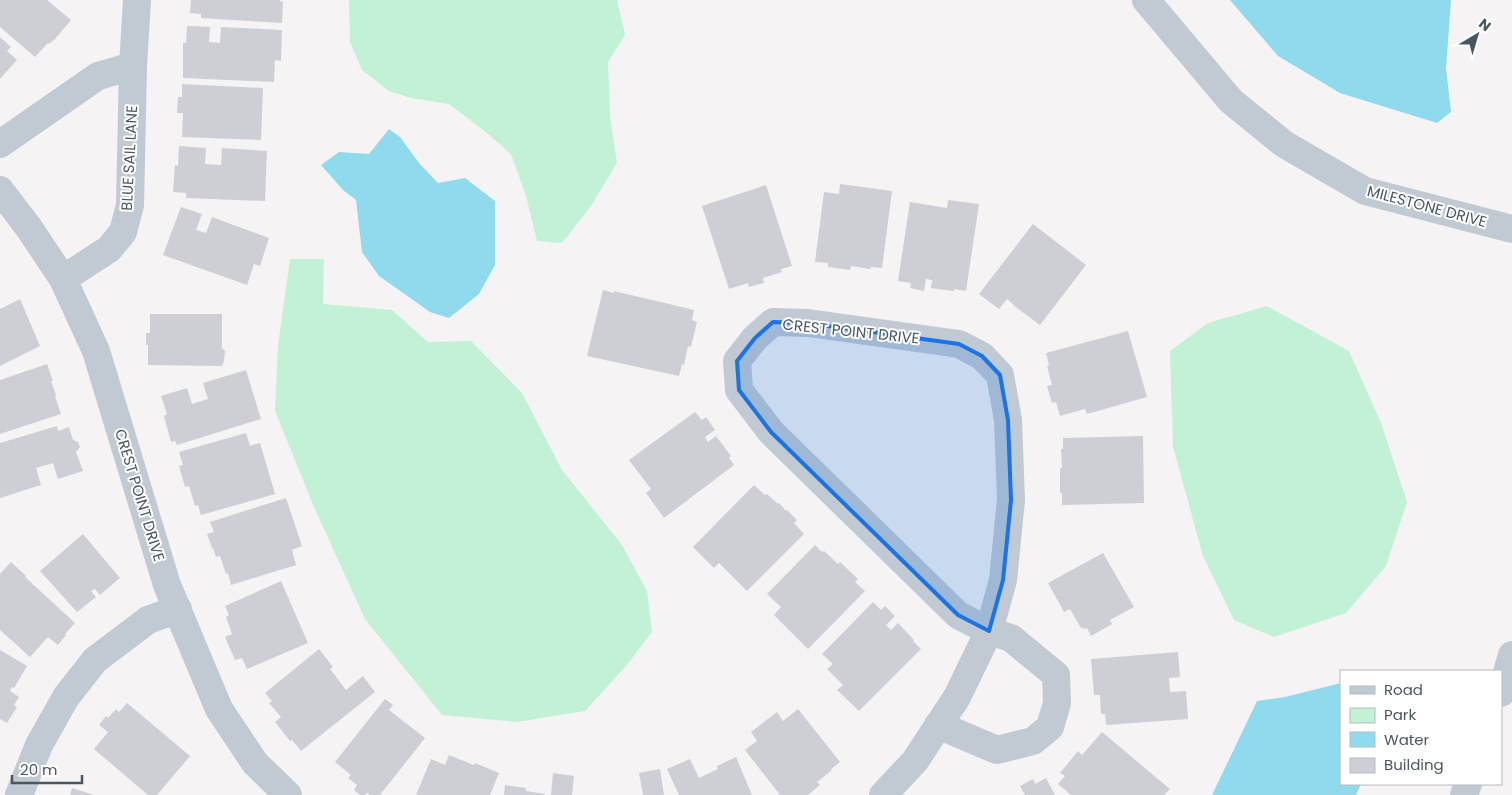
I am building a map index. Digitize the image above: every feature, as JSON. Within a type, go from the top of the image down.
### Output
[{"type":"street","name":"BLUE SAIL LANE","points":[[62,279],[109,249],[122,232],[130,205],[137,0]]},
{"type":"street","name":"MILESTONE DRIVE","points":[[1146,0],[1231,101],[1284,144],[1365,191],[1512,229]]},
{"type":"street","points":[[0,144],[98,76],[134,66]]},
{"type":"street","name":"CREST POINT DRIVE","points":[[0,190],[29,228],[62,279],[96,351],[167,584],[219,709],[255,763],[288,795]]},
{"type":"street","name":"CREST POINT DRIVE","points":[[883,795],[915,761],[938,725],[957,697],[989,631],[1002,580],[1011,500],[1008,420],[1000,375],[982,356],[959,344],[808,323],[773,322],[755,338],[737,361],[739,390],[772,432],[958,615],[989,631],[1011,638],[1056,675],[1057,703],[1050,727],[1033,741],[997,750],[938,725]]},
{"type":"street","points":[[19,795],[39,745],[66,697],[95,660],[148,620],[178,610]]},
{"type":"street","points":[[1502,690],[1512,655]]},
{"type":"highlighted area","points":[[773,322],[808,323],[959,344],[982,356],[1000,375],[1008,420],[1011,500],[1003,580],[989,631],[958,615],[771,432],[739,390],[737,361],[755,338]]},
{"type":"green space","points":[[349,0],[617,0],[625,35],[608,62],[610,116],[617,163],[591,206],[562,243],[537,241],[526,196],[511,154],[487,133],[449,104],[411,98],[389,91],[362,70],[350,42]]},
{"type":"green space","points":[[290,259],[324,259],[323,304],[392,310],[428,342],[471,341],[522,393],[562,470],[622,545],[647,591],[652,632],[626,666],[585,711],[517,722],[442,715],[365,619],[314,507],[275,411],[278,346]]},
{"type":"green space","points":[[1267,306],[1349,351],[1381,423],[1407,502],[1386,566],[1346,613],[1274,637],[1234,620],[1203,556],[1173,447],[1170,351],[1208,323]]},
{"type":"water","points":[[1230,0],[1451,0],[1446,68],[1451,112],[1437,123],[1340,93],[1278,56]]},
{"type":"water","points":[[389,129],[400,137],[419,163],[438,183],[465,178],[495,201],[495,265],[479,294],[449,318],[430,312],[379,276],[362,252],[356,200],[343,190],[321,165],[339,152],[369,154]]},
{"type":"water","points":[[1340,683],[1340,785],[1361,785],[1356,795],[1212,795],[1257,701],[1285,697]]},
{"type":"building","points":[[0,0],[47,0],[71,20],[55,39],[48,43],[35,57],[0,27]]},
{"type":"building","points":[[191,0],[280,0],[283,2],[282,23],[201,18],[201,14],[190,13]]},
{"type":"building","points":[[187,26],[210,27],[209,42],[220,43],[221,27],[282,30],[281,61],[275,60],[274,82],[183,78],[183,43],[186,43]]},
{"type":"building","points":[[0,37],[11,47],[7,51],[17,60],[0,79]]},
{"type":"building","points":[[182,84],[263,88],[261,140],[182,137],[183,113],[177,113],[178,97],[182,97]]},
{"type":"building","points":[[179,146],[206,148],[205,164],[221,165],[222,148],[267,151],[265,201],[186,198],[186,193],[173,192],[175,165],[178,166]]},
{"type":"building","points":[[840,184],[892,191],[882,268],[871,267],[870,269],[851,266],[850,270],[828,267],[828,263],[815,262],[824,192],[839,194]]},
{"type":"building","points":[[766,185],[792,266],[781,269],[782,272],[763,278],[764,283],[749,287],[748,283],[729,289],[702,206]]},
{"type":"building","points":[[948,200],[979,204],[966,291],[931,288],[932,280],[926,279],[924,291],[910,288],[911,283],[898,281],[910,202],[947,208]]},
{"type":"building","points":[[181,207],[202,214],[196,230],[206,233],[212,217],[269,238],[260,266],[254,264],[247,285],[163,255]]},
{"type":"building","points":[[1033,224],[1086,265],[1040,325],[1007,299],[999,309],[979,294]]},
{"type":"building","points":[[603,290],[694,310],[692,320],[697,322],[691,347],[688,346],[684,365],[682,364],[679,376],[587,356]]},
{"type":"building","points":[[20,299],[40,346],[0,366],[0,309]]},
{"type":"building","points":[[150,314],[222,314],[222,348],[225,351],[222,366],[148,365],[146,333],[150,333]]},
{"type":"building","points":[[1128,331],[1147,397],[1087,414],[1085,409],[1060,416],[1056,402],[1052,403],[1047,386],[1052,385],[1046,353]]},
{"type":"building","points":[[47,364],[61,414],[0,434],[0,380]]},
{"type":"building","points":[[246,370],[261,419],[177,445],[175,441],[171,442],[164,416],[167,414],[161,396],[187,388],[192,404],[208,399],[203,383]]},
{"type":"building","points":[[695,412],[702,420],[706,417],[715,430],[705,437],[708,442],[716,436],[731,456],[729,458],[734,465],[664,518],[646,493],[651,489],[629,460]]},
{"type":"building","points":[[57,426],[58,431],[69,427],[73,440],[78,442],[80,447],[76,452],[83,471],[58,479],[53,463],[36,468],[41,485],[0,498],[0,443]]},
{"type":"building","points":[[246,433],[250,446],[260,443],[275,494],[201,515],[198,505],[195,506],[189,486],[185,487],[179,466],[183,465],[179,452]]},
{"type":"building","points":[[1143,436],[1144,503],[1062,505],[1060,468],[1062,468],[1061,449],[1063,449],[1063,438]]},
{"type":"building","points":[[754,485],[787,510],[797,520],[794,523],[804,534],[747,591],[719,563],[714,568],[693,547]]},
{"type":"building","points":[[286,498],[302,546],[292,550],[296,565],[231,585],[220,556],[216,557],[207,534],[214,532],[210,522]]},
{"type":"building","points":[[83,534],[120,578],[100,595],[95,589],[91,591],[96,597],[77,612],[40,571]]},
{"type":"building","points":[[815,545],[838,564],[840,562],[858,579],[855,582],[865,591],[808,649],[774,615],[781,607],[767,594]]},
{"type":"building","points":[[1103,553],[1134,607],[1110,620],[1112,624],[1091,636],[1087,628],[1081,628],[1070,609],[1064,612],[1048,583]]},
{"type":"building","points":[[11,562],[75,623],[58,645],[48,637],[30,657],[0,630],[0,574]]},
{"type":"building","points":[[281,581],[308,643],[247,669],[242,658],[235,660],[225,637],[232,634],[226,617],[229,615],[225,606]]},
{"type":"building","points":[[873,602],[881,610],[885,606],[895,616],[886,625],[891,630],[898,623],[921,649],[859,711],[837,690],[843,685],[827,669],[833,664],[822,654]]},
{"type":"building","points":[[319,649],[333,667],[330,669],[346,690],[363,676],[375,692],[301,751],[292,740],[290,741],[275,722],[281,717],[269,703],[272,701],[265,693]]},
{"type":"building","points":[[0,650],[27,666],[14,688],[12,687],[10,691],[19,697],[14,705],[17,707],[7,723],[0,719]]},
{"type":"building","points":[[1178,652],[1180,677],[1169,678],[1170,692],[1186,691],[1188,719],[1106,725],[1105,714],[1101,714],[1100,695],[1094,695],[1091,659]]},
{"type":"building","points":[[385,699],[393,705],[389,710],[425,738],[380,795],[370,795],[367,793],[360,795],[354,790],[357,785],[348,778],[351,775],[335,762]]},
{"type":"building","points":[[127,703],[190,756],[157,795],[148,795],[94,749],[108,732],[99,725],[106,716],[108,718],[116,709],[119,712]]},
{"type":"building","points":[[798,709],[840,762],[817,782],[820,785],[808,795],[780,795],[745,750],[757,741],[751,732],[777,712],[783,721]]},
{"type":"building","points":[[1102,732],[1170,789],[1164,795],[1071,795],[1058,784],[1065,776],[1060,773],[1078,751],[1082,755]]},
{"type":"building","points":[[449,755],[499,773],[490,795],[416,795],[431,759],[445,765]]},
{"type":"building","points":[[736,757],[752,795],[679,795],[667,769],[690,759],[699,778],[718,769],[717,766]]},
{"type":"building","points":[[660,769],[664,795],[643,795],[639,773]]},
{"type":"building","points":[[553,773],[574,776],[572,795],[551,795]]},
{"type":"building","points":[[1046,778],[1055,795],[1025,795],[1020,786],[1033,779],[1035,784]]},
{"type":"building","points":[[505,785],[526,788],[526,791],[545,795],[504,795]]},
{"type":"building","points":[[72,788],[94,795],[70,795]]}]
